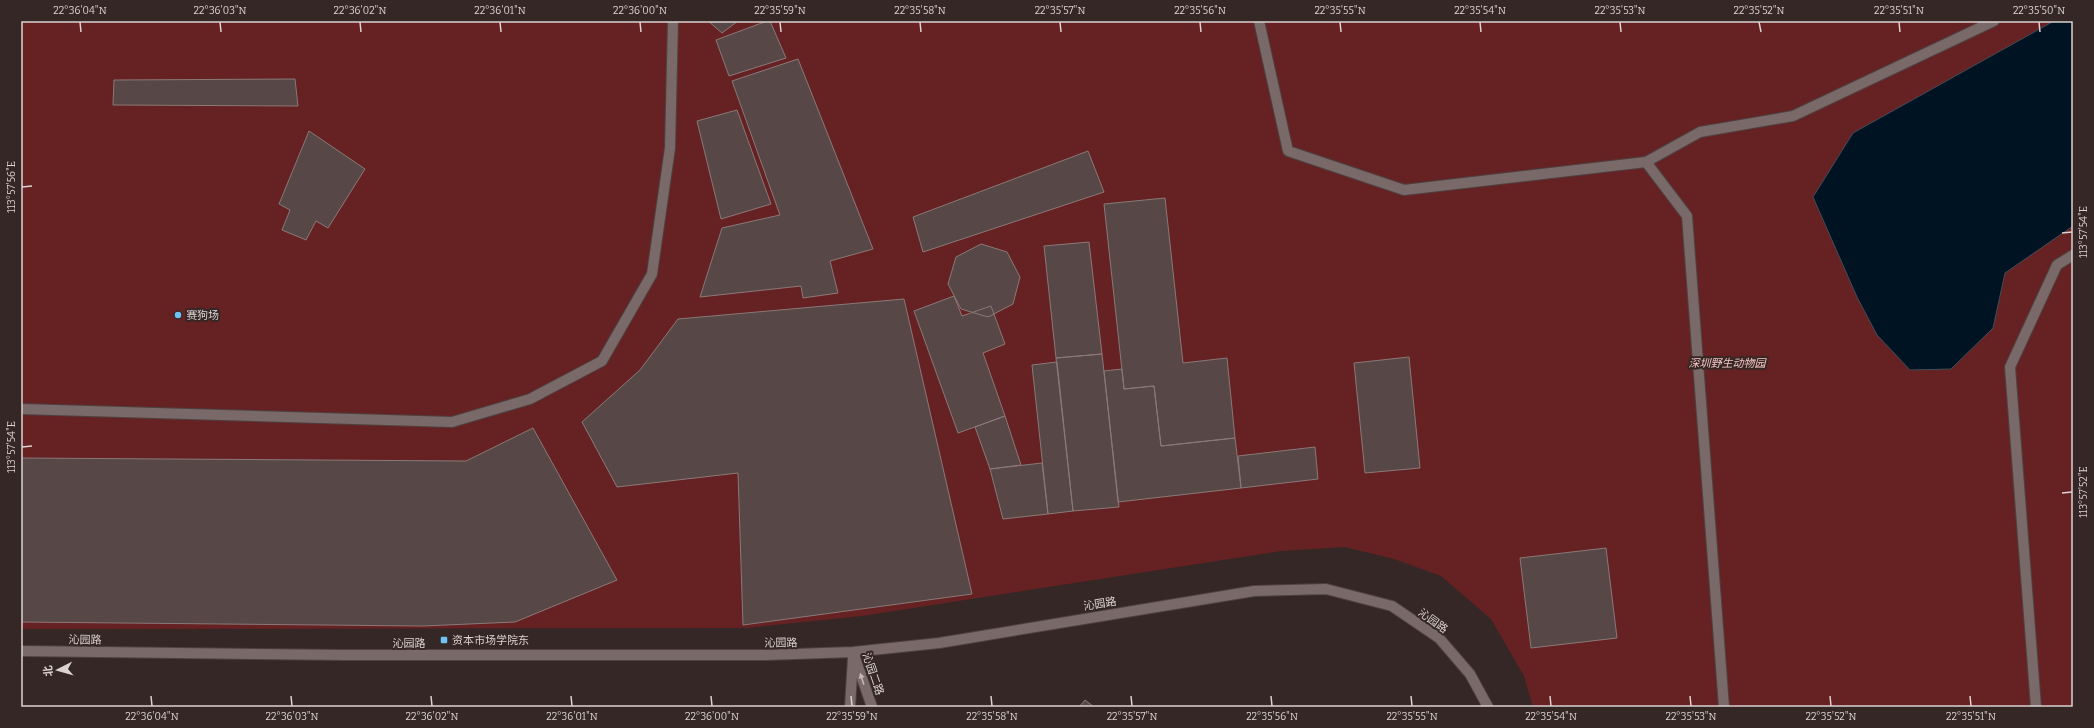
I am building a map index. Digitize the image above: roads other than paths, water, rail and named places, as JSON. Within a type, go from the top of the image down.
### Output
[{"type":"street","points":[[21,408],[452,422],[530,399],[602,361],[652,274],[670,148],[673,21]]},
{"type":"street","points":[[1259,21],[1288,150],[1404,190],[1646,162],[1700,132],[1793,116],[1994,21]]},
{"type":"street","points":[[1646,162],[1687,216],[1724,707]]},
{"type":"street","points":[[2036,707],[2010,367],[2057,265],[2073,255]]},
{"type":"street","name":"沁园路","points":[[21,651],[344,655],[766,655],[853,652],[939,643],[1254,591],[1326,589],[1392,606],[1439,638],[1470,674],[1488,707]]},
{"type":"street","name":"沁园二路","points":[[850,707],[853,652]]},
{"type":"street","name":"沁园二路","points":[[853,652],[872,707]]},
{"type":"water","points":[[2054,21],[2073,21],[2073,226],[2005,273],[1993,328],[1951,369],[1910,370],[1877,335],[1857,297],[1813,197],[1853,133]]},
{"type":"place","name":"赛狗场","points":[[178,315]]},
{"type":"place","name":"资本市场学院东","points":[[444,640]]},
{"type":"park label","name":"深圳野生动物园","points":[[1727,363]]}]
